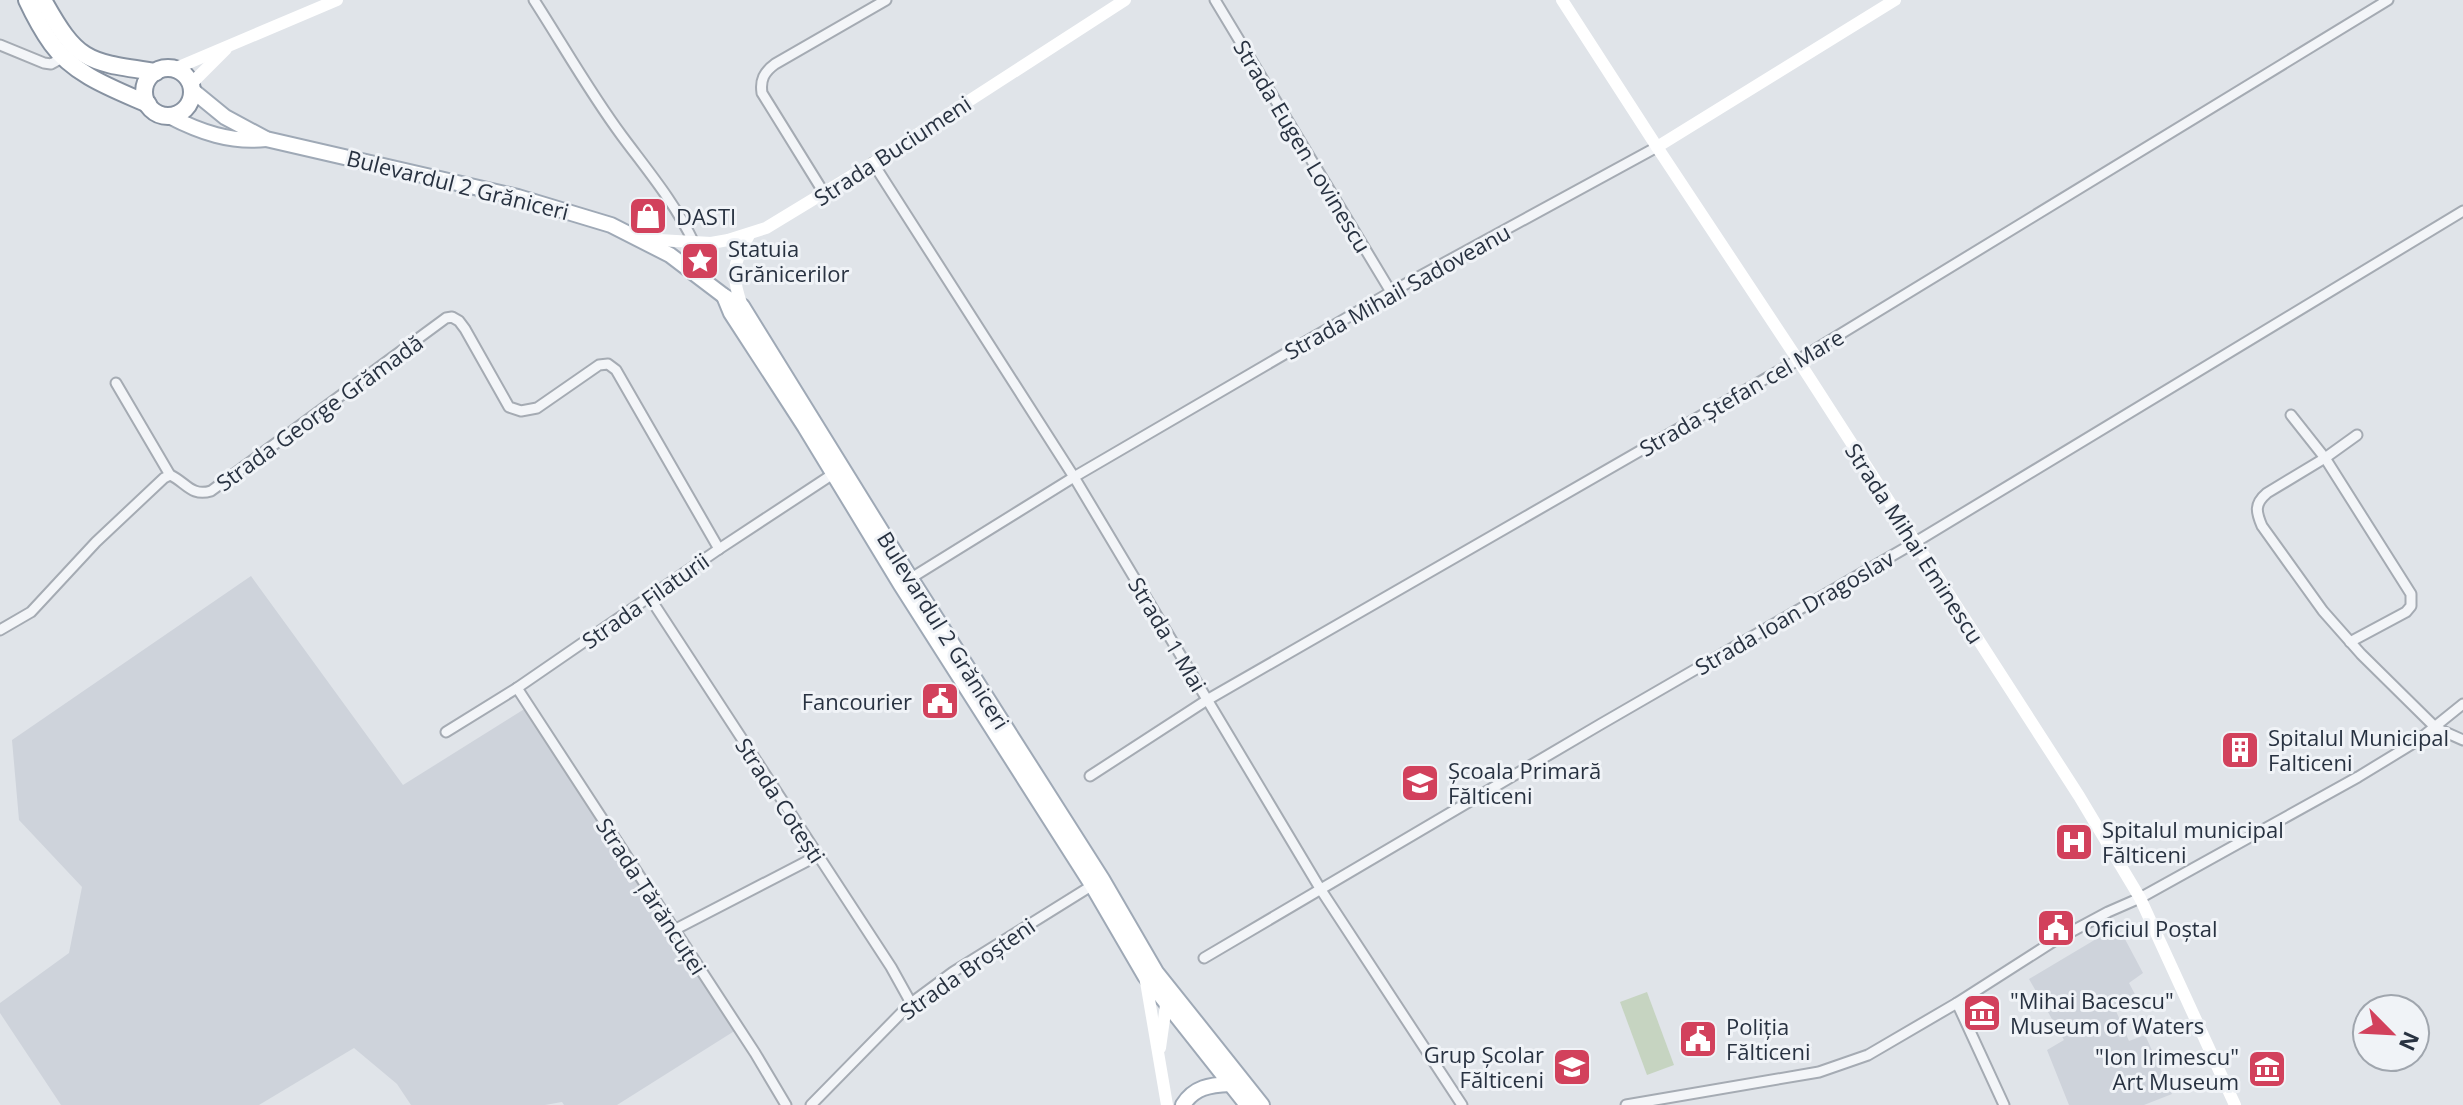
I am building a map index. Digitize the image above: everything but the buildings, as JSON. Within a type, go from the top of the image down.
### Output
[{"type":"highway","points":[[27,0],[53,46],[87,76],[148,104],[157,113],[176,115],[186,108],[192,87],[181,72],[113,66],[86,57],[68,41],[43,0]]},
{"type":"highway","points":[[148,104],[145,86],[156,72]]},
{"type":"main road","name":"Bulevardul 2 Grăniceri","points":[[192,87],[225,117],[266,139],[518,197],[599,220],[640,238],[742,306],[906,582],[1097,882],[1150,974]]},
{"type":"main road","name":"Bulevardul 2 Grăniceri","points":[[169,116],[200,131],[227,138],[245,141],[266,139]]},
{"type":"main road","name":"Bulevardul 2 Grăniceri","points":[[724,296],[731,313],[839,471]]},
{"type":"main road","points":[[1150,974],[1167,988],[1262,1105]]},
{"type":"main road","points":[[1150,974],[1166,1006],[1247,1105]]},
{"type":"main road","points":[[1183,1105],[1191,1094],[1202,1088],[1230,1084]]},
{"type":"street","points":[[174,69],[337,0]]},
{"type":"street","points":[[534,0],[620,134],[683,219],[694,243]]},
{"type":"street","points":[[824,193],[762,93],[760,84],[775,64],[886,0]]},
{"type":"street","name":"Strada Buciumeni","points":[[640,238],[719,242],[749,235],[780,221],[1125,0]]},
{"type":"street","name":"Strada Eugen Lovinescu","points":[[1215,0],[1391,292]]},
{"type":"street","name":"Strada Mihai Eminescu","points":[[1562,0],[2079,796],[2140,898],[2235,1105]]},
{"type":"street","name":"Strada Mihail Sadoveanu","points":[[906,582],[1074,477],[1391,292],[1657,147],[1895,0]]},
{"type":"street","name":"Strada Ștefan cel Mare","points":[[1090,776],[1207,700],[1798,360],[2388,0]]},
{"type":"street","points":[[0,45],[44,63],[51,64],[64,57]]},
{"type":"street","points":[[192,87],[228,46]]},
{"type":"street","name":"Strada 1 Mai","points":[[873,163],[1074,477],[1321,890],[1462,1105]]},
{"type":"street","name":"Strada Ioan Dragoslav","points":[[1204,958],[1914,543],[2463,211]]},
{"type":"street","points":[[742,306],[733,271],[749,235]]},
{"type":"street","name":"Strada George Grămadă","points":[[170,475],[194,492],[203,494],[211,491],[446,318],[452,317],[459,321],[509,407],[521,411],[537,408],[599,365],[608,364],[616,370],[719,549]]},
{"type":"street","points":[[0,630],[31,612],[96,542],[170,475],[116,383]]},
{"type":"street","points":[[2291,415],[2325,458],[2411,594],[2411,606],[2406,612],[2350,642]]},
{"type":"street","points":[[2357,435],[2260,499],[2256,507],[2262,526],[2323,611],[2350,642],[2436,728],[2463,740]]},
{"type":"street","name":"Strada Filaturii","points":[[446,732],[517,688],[839,471]]},
{"type":"street","name":"Strada Cotești","points":[[650,598],[891,967],[911,1003]]},
{"type":"street","name":"Strada Țărăncuței","points":[[517,688],[786,1105]]},
{"type":"street","points":[[1626,1105],[1819,1072],[1868,1055],[2054,941],[2140,898],[2358,777],[2436,728],[2463,704]]},
{"type":"street","points":[[674,930],[817,856]]},
{"type":"street","name":"Strada Broșteni","points":[[811,1105],[911,1003],[953,972],[1097,882]]},
{"type":"street","points":[[1150,974],[1167,1105]]},
{"type":"street","points":[[1159,1059],[1167,988]]},
{"type":"street","points":[[1957,1003],[2004,1105]]},
{"type":"shaded area","points":[[251,576],[403,785],[526,708],[736,1030],[617,1105],[564,1105],[562,1102],[545,1105],[411,1105],[397,1084],[354,1048],[259,1105],[61,1105],[0,1013],[0,1003],[69,953],[82,887],[19,820],[12,740]]},
{"type":"shaded area","points":[[2118,926],[2143,973],[2129,983],[2138,1000],[2116,1011],[2129,1041],[2145,1035],[2172,1094],[2144,1105],[2069,1105],[2047,1050],[2064,1040],[2029,979]]},
{"type":"green space","points":[[1647,992],[1674,1065],[1647,1075],[1620,1002]]},
{"type":"place","name":"DASTI","points":[[648,216]]},
{"type":"place","name":"Statuia Grănicerilor","points":[[700,261]]},
{"type":"place","name":"Fancourier","points":[[940,701]]},
{"type":"place","name":"Spitalul Municipal Falticeni","points":[[2240,750]]},
{"type":"place","name":"Școala Primară Fălticeni","points":[[1420,783]]},
{"type":"place","name":"Spitalul municipal Fălticeni","points":[[2074,842]]},
{"type":"place","name":"Oficiul Poștal","points":[[2056,928]]},
{"type":"place","name":"\"Mihai Bacescu\" Museum of Waters","points":[[1982,1013]]},
{"type":"place","name":"Poliția Fălticeni","points":[[1698,1039]]},
{"type":"place","name":"Grup Școlar Fălticeni","points":[[1572,1067]]},
{"type":"place","name":"\"Ion Irimescu\" Art Museum","points":[[2267,1069]]}]
